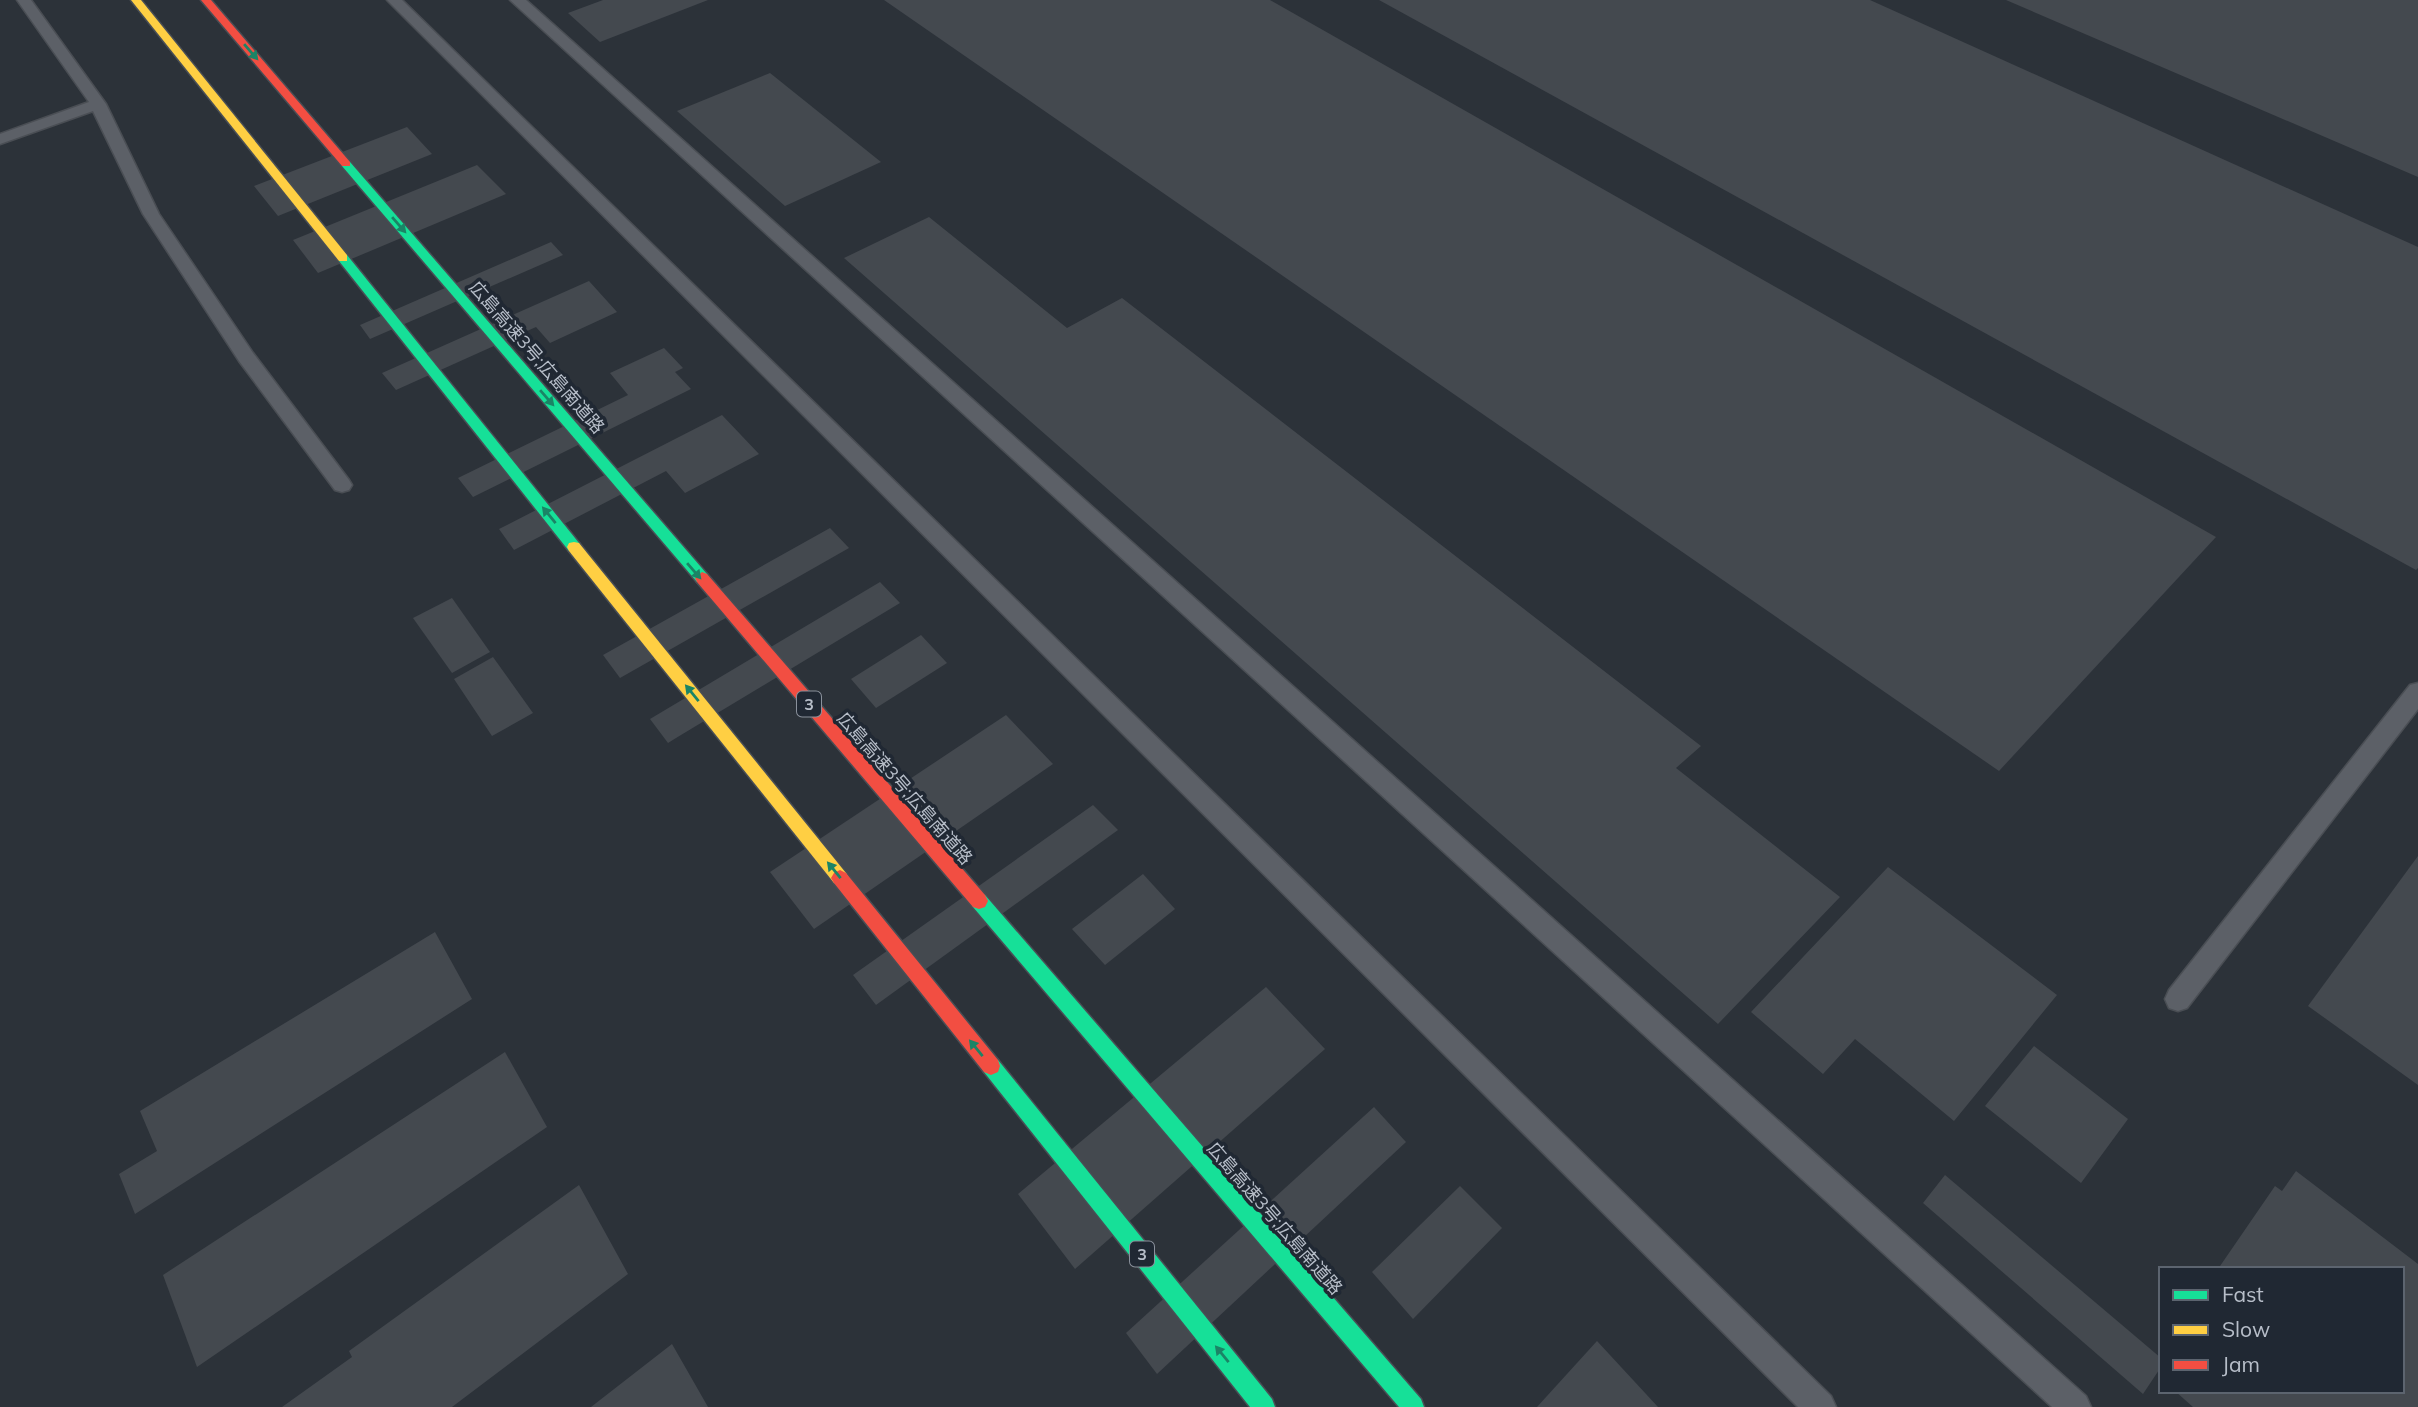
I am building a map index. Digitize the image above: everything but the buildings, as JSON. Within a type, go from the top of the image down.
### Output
[{"type":"highway","name":"3","points":[[136,0],[1264,1407]]},
{"type":"highway","name":"広島高速3号;広島南道路","points":[[206,0],[1413,1407]]},
{"type":"highway","points":[[1019,1101],[1143,1282]]},
{"type":"lane","points":[[24,0],[98,104],[151,214],[246,358],[342,485]]},
{"type":"lane","points":[[394,0],[1820,1407]]},
{"type":"lane","points":[[517,0],[2075,1407]]},
{"type":"lane","points":[[0,139],[98,104]]},
{"type":"lane","points":[[2178,999],[2418,692]]},
{"type":"traffic: fast","points":[[346,164],[702,578]]},
{"type":"traffic: fast","points":[[343,258],[574,547]]},
{"type":"traffic: fast","points":[[979,901],[1413,1407]]},
{"type":"traffic: fast","points":[[991,1066],[1264,1407]]},
{"type":"traffic: slow","points":[[136,0],[343,258]]},
{"type":"traffic: slow","points":[[574,547],[840,878]]},
{"type":"traffic: jam","points":[[206,0],[346,164]]},
{"type":"traffic: jam","points":[[702,578],[979,901]]},
{"type":"traffic: jam","points":[[840,878],[991,1066]]}]
